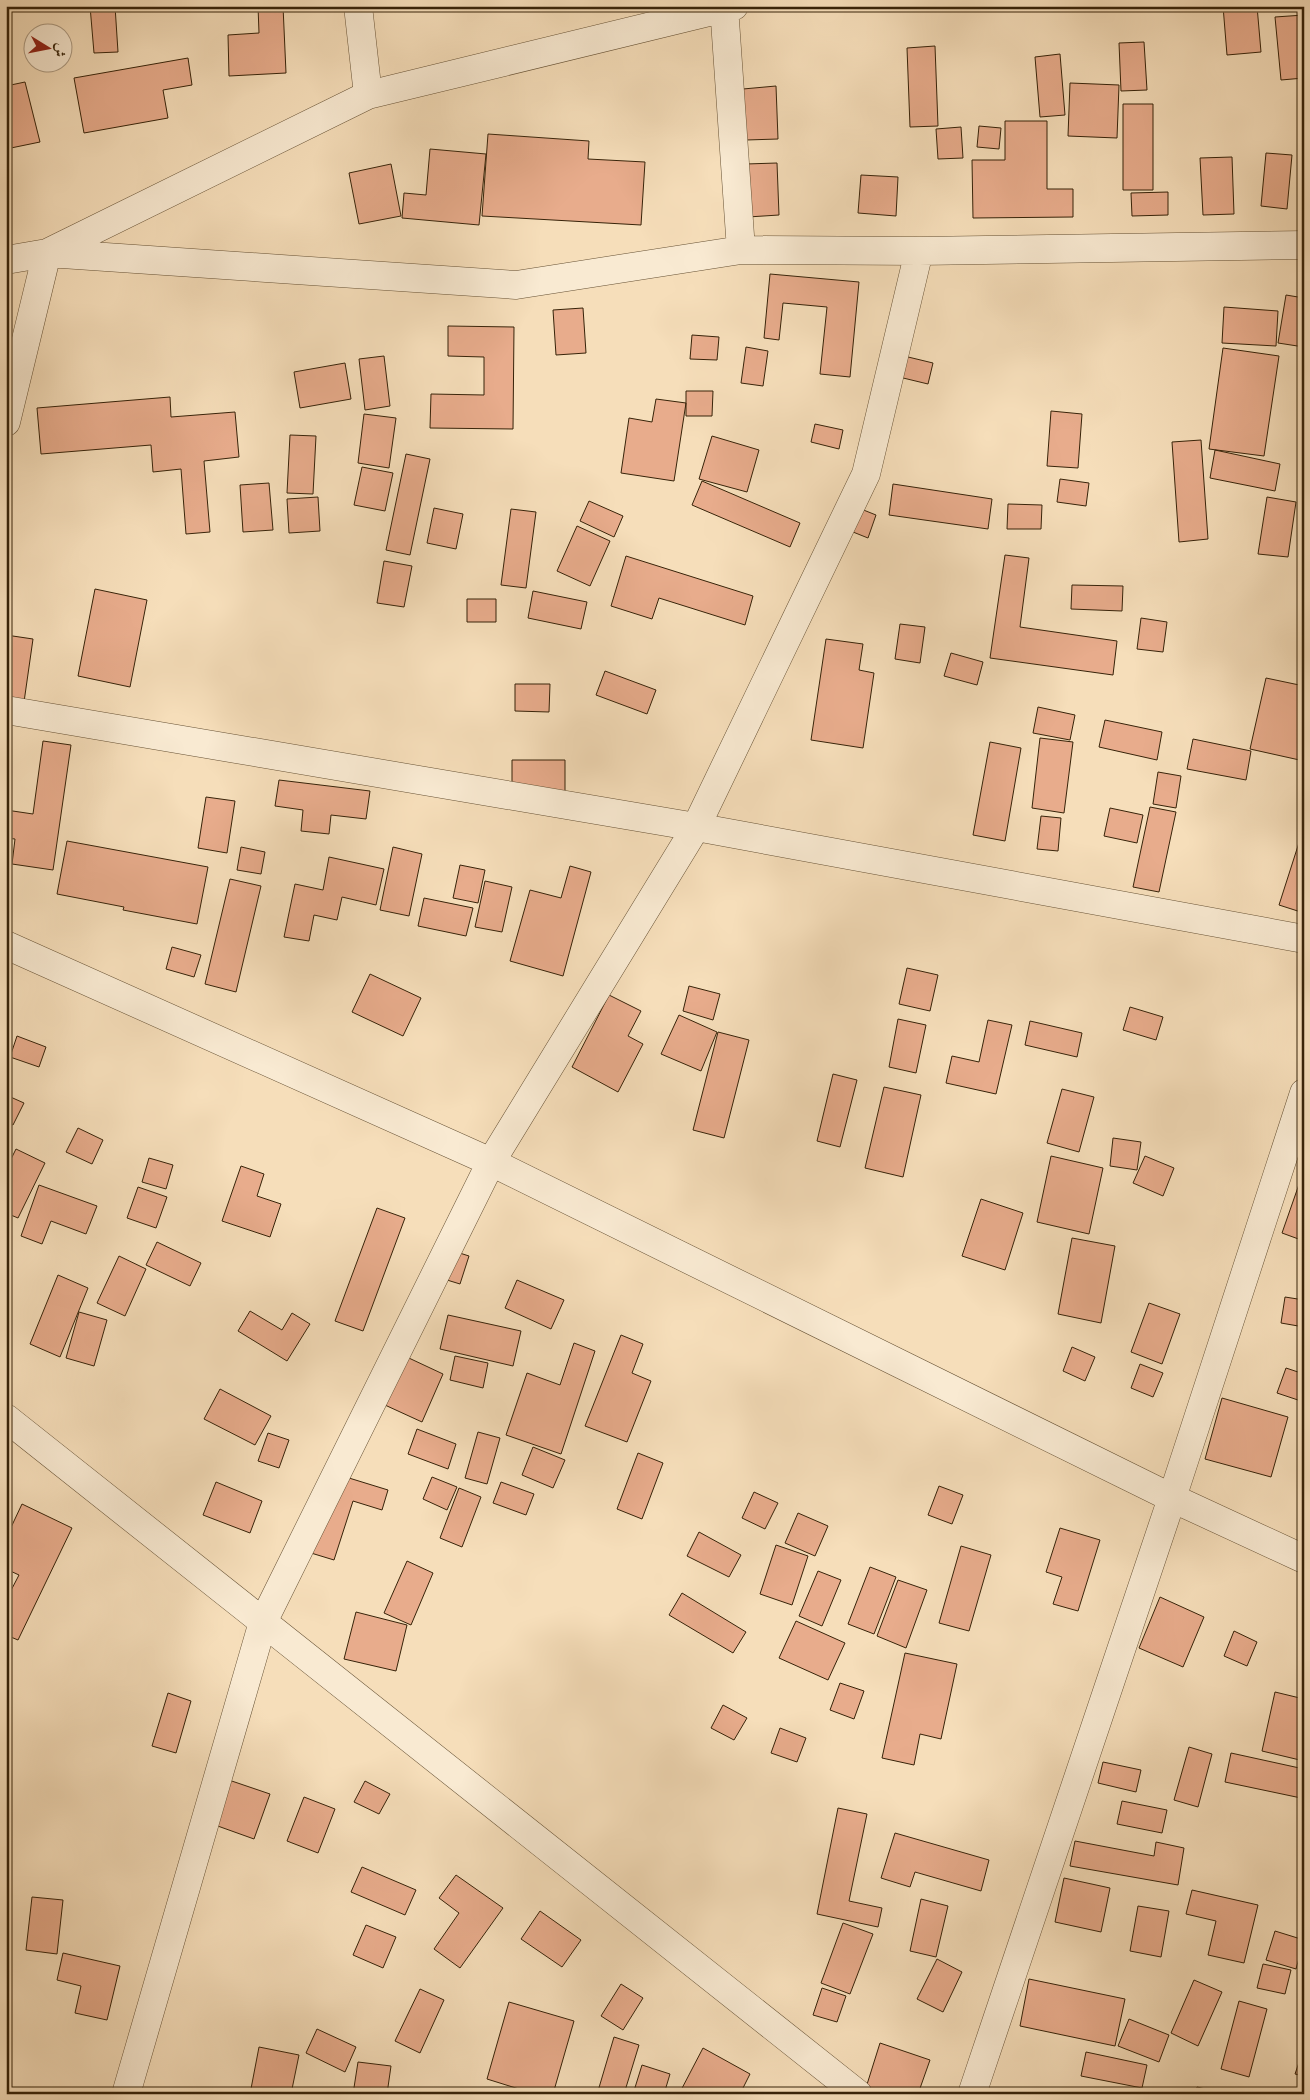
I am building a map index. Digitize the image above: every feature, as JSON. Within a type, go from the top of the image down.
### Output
[{"type":"street","points":[[358,6],[368,95]]},
{"type":"street","points":[[47,253],[368,95],[728,7],[742,250]]},
{"type":"street","points":[[6,260],[47,253],[516,285],[742,250],[920,251],[1304,245]]},
{"type":"street","points":[[126,2094],[263,1622],[491,1162],[696,827],[866,474],[920,251]]},
{"type":"street","points":[[6,422],[47,253]]},
{"type":"street","points":[[6,710],[696,827],[1304,939]]},
{"type":"street","points":[[6,945],[491,1162],[1172,1498],[1304,1559]]},
{"type":"street","points":[[972,2094],[1172,1498],[1304,1093]]},
{"type":"street","points":[[6,1418],[858,2094]]},
{"type":"building","points":[[6,6],[40,6],[40,10],[6,9]]},
{"type":"building","points":[[90,6],[115,6],[118,52],[94,53]]},
{"type":"building","points":[[258,6],[283,6],[286,73],[229,76],[228,35],[259,33]]},
{"type":"building","points":[[1223,6],[1257,6],[1261,52],[1227,55]]},
{"type":"building","points":[[1304,15],[1304,78],[1281,80],[1275,17]]},
{"type":"building","points":[[1144,42],[1147,90],[1121,91],[1119,43]]},
{"type":"building","points":[[935,46],[938,126],[910,127],[907,48]]},
{"type":"building","points":[[1060,54],[1065,115],[1040,117],[1035,57]]},
{"type":"building","points":[[188,58],[192,85],[163,90],[168,118],[84,133],[74,78]]},
{"type":"building","points":[[25,82],[40,142],[6,149],[6,86]]},
{"type":"building","points":[[1070,83],[1119,85],[1117,138],[1068,136]]},
{"type":"building","points":[[776,86],[778,139],[746,140],[743,89]]},
{"type":"building","points":[[1123,104],[1153,104],[1153,190],[1123,190]]},
{"type":"building","points":[[1005,121],[1047,121],[1047,189],[1073,189],[1073,217],[973,218],[972,160],[1005,160]]},
{"type":"building","points":[[979,126],[1001,128],[999,149],[977,147]]},
{"type":"building","points":[[961,127],[963,158],[938,159],[936,129]]},
{"type":"building","points":[[488,134],[589,141],[588,159],[645,162],[641,225],[482,216]]},
{"type":"building","points":[[430,149],[486,154],[479,225],[402,218],[404,193],[426,195]]},
{"type":"building","points":[[1266,153],[1292,155],[1287,209],[1261,206]]},
{"type":"building","points":[[1232,157],[1234,214],[1203,215],[1200,158]]},
{"type":"building","points":[[777,163],[779,215],[748,217],[746,164]]},
{"type":"building","points":[[391,164],[401,216],[359,224],[349,173]]},
{"type":"building","points":[[861,175],[898,177],[896,216],[858,213]]},
{"type":"building","points":[[1168,192],[1168,215],[1132,216],[1131,193]]},
{"type":"building","points":[[770,274],[859,282],[850,377],[820,374],[827,307],[783,303],[779,340],[764,338]]},
{"type":"building","points":[[1286,295],[1304,298],[1304,347],[1278,343]]},
{"type":"building","points":[[1224,307],[1278,311],[1276,346],[1222,343]]},
{"type":"building","points":[[583,308],[586,353],[556,355],[553,310]]},
{"type":"building","points":[[448,326],[514,327],[513,429],[430,428],[431,394],[484,395],[484,357],[448,356]]},
{"type":"building","points":[[692,335],[719,337],[717,360],[690,359]]},
{"type":"building","points":[[746,347],[768,351],[763,386],[741,383]]},
{"type":"building","points":[[1223,348],[1279,356],[1264,456],[1209,449]]},
{"type":"building","points":[[384,356],[390,406],[365,410],[359,359]]},
{"type":"building","points":[[904,356],[933,363],[928,384],[899,377]]},
{"type":"building","points":[[345,363],[351,399],[300,408],[294,372]]},
{"type":"building","points":[[686,391],[713,391],[712,416],[686,416]]},
{"type":"building","points":[[170,397],[171,417],[235,412],[239,457],[204,461],[210,532],[186,534],[181,469],[153,472],[151,445],[41,454],[37,408]]},
{"type":"building","points":[[656,399],[686,403],[674,481],[621,473],[629,418],[652,422]]},
{"type":"building","points":[[1051,411],[1082,414],[1078,468],[1047,466]]},
{"type":"building","points":[[364,414],[396,418],[389,468],[358,463]]},
{"type":"building","points":[[815,424],[843,430],[839,449],[811,442]]},
{"type":"building","points":[[290,435],[316,436],[313,494],[287,493]]},
{"type":"building","points":[[712,436],[759,450],[747,492],[699,479]]},
{"type":"building","points":[[1201,440],[1208,539],[1179,542],[1172,442]]},
{"type":"building","points":[[1215,450],[1280,464],[1275,491],[1210,478]]},
{"type":"building","points":[[406,454],[430,459],[410,555],[386,550]]},
{"type":"building","points":[[362,467],[393,473],[385,511],[354,505]]},
{"type":"building","points":[[1060,479],[1089,483],[1086,506],[1057,502]]},
{"type":"building","points":[[702,481],[800,523],[790,547],[692,505]]},
{"type":"building","points":[[269,483],[273,530],[243,532],[240,485]]},
{"type":"building","points":[[893,484],[992,499],[988,529],[889,515]]},
{"type":"building","points":[[318,497],[320,531],[289,533],[287,499]]},
{"type":"building","points":[[1267,497],[1296,502],[1288,557],[1258,554]]},
{"type":"building","points":[[589,501],[623,516],[614,537],[580,521]]},
{"type":"building","points":[[1008,504],[1042,505],[1041,529],[1007,529]]},
{"type":"building","points":[[851,505],[876,515],[868,538],[843,528]]},
{"type":"building","points":[[434,508],[463,514],[456,549],[427,543]]},
{"type":"building","points":[[511,509],[536,512],[526,588],[501,585]]},
{"type":"building","points":[[577,526],[610,541],[590,586],[557,571]]},
{"type":"building","points":[[1005,555],[1029,558],[1020,627],[1117,641],[1113,675],[990,658]]},
{"type":"building","points":[[626,556],[753,596],[745,625],[659,598],[652,619],[611,606]]},
{"type":"building","points":[[384,561],[412,566],[404,607],[377,603]]},
{"type":"building","points":[[1072,585],[1123,586],[1122,611],[1071,609]]},
{"type":"building","points":[[95,589],[147,600],[130,687],[78,676]]},
{"type":"building","points":[[533,591],[587,602],[581,629],[528,618]]},
{"type":"building","points":[[467,599],[496,599],[496,622],[467,622]]},
{"type":"building","points":[[1141,618],[1167,622],[1163,652],[1137,649]]},
{"type":"building","points":[[900,624],[925,627],[920,663],[895,659]]},
{"type":"building","points":[[6,635],[33,639],[23,709],[6,707]]},
{"type":"building","points":[[826,639],[863,644],[859,670],[874,673],[863,748],[811,740]]},
{"type":"building","points":[[951,653],[983,662],[977,685],[944,676]]},
{"type":"building","points":[[605,671],[656,690],[647,714],[596,695]]},
{"type":"building","points":[[1266,678],[1304,686],[1304,761],[1250,749]]},
{"type":"building","points":[[515,684],[550,684],[549,712],[515,711]]},
{"type":"building","points":[[1038,707],[1075,715],[1070,740],[1033,733]]},
{"type":"building","points":[[1105,720],[1162,732],[1157,760],[1099,747]]},
{"type":"building","points":[[1040,738],[1073,742],[1064,813],[1032,808]]},
{"type":"building","points":[[1193,739],[1251,751],[1246,780],[1187,769]]},
{"type":"building","points":[[43,741],[71,745],[53,870],[12,864],[15,839],[6,838],[6,810],[33,814]]},
{"type":"building","points":[[990,742],[1021,748],[1005,841],[973,835]]},
{"type":"building","points":[[512,760],[565,760],[565,791],[512,791]]},
{"type":"building","points":[[1158,772],[1181,776],[1176,808],[1153,804]]},
{"type":"building","points":[[279,780],[370,791],[366,819],[331,815],[329,834],[301,831],[303,810],[275,806]]},
{"type":"building","points":[[206,797],[235,801],[227,853],[198,848]]},
{"type":"building","points":[[1150,807],[1176,812],[1159,892],[1133,887]]},
{"type":"building","points":[[1110,808],[1143,815],[1137,843],[1104,836]]},
{"type":"building","points":[[1041,816],[1061,818],[1058,851],[1037,849]]},
{"type":"building","points":[[1304,827],[1304,913],[1279,905]]},
{"type":"building","points":[[67,841],[208,867],[197,924],[123,910],[124,907],[57,894]]},
{"type":"building","points":[[241,847],[265,852],[261,874],[237,870]]},
{"type":"building","points":[[393,847],[422,854],[409,916],[380,910]]},
{"type":"building","points":[[329,857],[384,869],[376,905],[342,897],[337,920],[314,915],[309,941],[284,937],[295,884],[323,890]]},
{"type":"building","points":[[460,865],[485,870],[478,903],[453,898]]},
{"type":"building","points":[[570,866],[591,872],[563,976],[510,961],[530,890],[561,898]]},
{"type":"building","points":[[230,879],[261,886],[236,992],[205,984]]},
{"type":"building","points":[[485,881],[512,887],[502,932],[475,927]]},
{"type":"building","points":[[424,898],[473,908],[466,936],[418,926]]},
{"type":"building","points":[[172,947],[201,955],[194,977],[166,969]]},
{"type":"building","points":[[907,968],[938,975],[930,1011],[899,1004]]},
{"type":"building","points":[[370,974],[421,998],[403,1036],[352,1012]]},
{"type":"building","points":[[689,986],[720,994],[713,1020],[683,1011]]},
{"type":"building","points":[[609,995],[641,1011],[628,1036],[643,1044],[618,1092],[572,1067]]},
{"type":"building","points":[[1130,1007],[1163,1017],[1156,1040],[1123,1030]]},
{"type":"building","points":[[679,1015],[717,1032],[701,1071],[661,1054]]},
{"type":"building","points":[[898,1019],[926,1025],[916,1073],[889,1067]]},
{"type":"building","points":[[988,1020],[1012,1025],[996,1094],[946,1083],[952,1056],[979,1062]]},
{"type":"building","points":[[1030,1021],[1082,1033],[1077,1057],[1025,1045]]},
{"type":"building","points":[[718,1032],[749,1040],[724,1138],[693,1130]]},
{"type":"building","points":[[17,1036],[46,1047],[39,1067],[10,1057]]},
{"type":"building","points":[[833,1074],[857,1080],[840,1147],[817,1141]]},
{"type":"building","points":[[884,1087],[921,1095],[903,1177],[865,1168]]},
{"type":"building","points":[[1062,1089],[1094,1097],[1079,1152],[1047,1143]]},
{"type":"building","points":[[6,1095],[24,1103],[13,1125],[6,1122]]},
{"type":"building","points":[[78,1128],[103,1140],[92,1164],[66,1152]]},
{"type":"building","points":[[1113,1138],[1141,1142],[1137,1170],[1110,1166]]},
{"type":"building","points":[[16,1149],[45,1163],[18,1218],[6,1213],[6,1169]]},
{"type":"building","points":[[1051,1156],[1103,1168],[1089,1234],[1037,1222]]},
{"type":"building","points":[[1145,1156],[1174,1168],[1163,1196],[1133,1183]]},
{"type":"building","points":[[149,1158],[173,1165],[166,1189],[142,1182]]},
{"type":"building","points":[[241,1166],[264,1174],[257,1196],[281,1204],[270,1237],[222,1221]]},
{"type":"building","points":[[1304,1170],[1304,1241],[1282,1233]]},
{"type":"building","points":[[39,1185],[97,1206],[86,1234],[51,1221],[42,1244],[21,1236]]},
{"type":"building","points":[[138,1187],[167,1197],[156,1228],[127,1218]]},
{"type":"building","points":[[981,1199],[1023,1213],[1005,1270],[962,1256]]},
{"type":"building","points":[[377,1208],[405,1218],[363,1331],[335,1321]]},
{"type":"building","points":[[1072,1238],[1115,1246],[1101,1323],[1058,1314]]},
{"type":"building","points":[[157,1242],[201,1263],[190,1286],[146,1265]]},
{"type":"building","points":[[444,1248],[469,1256],[460,1284],[434,1276]]},
{"type":"building","points":[[119,1256],[146,1269],[125,1316],[97,1303]]},
{"type":"building","points":[[58,1275],[88,1288],[60,1357],[30,1344]]},
{"type":"building","points":[[517,1280],[564,1300],[551,1329],[505,1308]]},
{"type":"building","points":[[1285,1297],[1304,1300],[1304,1327],[1281,1323]]},
{"type":"building","points":[[1149,1303],[1180,1314],[1162,1364],[1131,1352]]},
{"type":"building","points":[[250,1311],[282,1330],[292,1313],[310,1324],[287,1361],[238,1331]]},
{"type":"building","points":[[79,1312],[107,1320],[94,1366],[66,1358]]},
{"type":"building","points":[[448,1315],[521,1331],[513,1366],[440,1349]]},
{"type":"building","points":[[621,1335],[643,1344],[632,1373],[651,1381],[627,1442],[585,1426]]},
{"type":"building","points":[[574,1343],[595,1351],[561,1454],[506,1435],[527,1373],[560,1385]]},
{"type":"building","points":[[1072,1347],[1095,1357],[1085,1381],[1063,1371]]},
{"type":"building","points":[[396,1352],[443,1374],[422,1422],[374,1400]]},
{"type":"building","points":[[455,1356],[488,1363],[483,1388],[450,1380]]},
{"type":"building","points":[[1140,1364],[1163,1373],[1153,1397],[1131,1388]]},
{"type":"building","points":[[1286,1368],[1304,1374],[1304,1402],[1277,1393]]},
{"type":"building","points":[[220,1389],[271,1416],[255,1445],[204,1419]]},
{"type":"building","points":[[1222,1398],[1288,1417],[1271,1477],[1205,1459]]},
{"type":"building","points":[[417,1429],[456,1444],[448,1469],[408,1454]]},
{"type":"building","points":[[478,1432],[500,1438],[487,1484],[465,1478]]},
{"type":"building","points":[[268,1433],[289,1440],[279,1468],[258,1461]]},
{"type":"building","points":[[533,1447],[565,1460],[553,1488],[522,1475]]},
{"type":"building","points":[[638,1453],[663,1463],[642,1519],[617,1509]]},
{"type":"building","points":[[336,1474],[388,1490],[382,1510],[353,1501],[334,1560],[311,1553]]},
{"type":"building","points":[[432,1477],[457,1487],[447,1510],[423,1499]]},
{"type":"building","points":[[216,1482],[262,1501],[250,1533],[203,1515]]},
{"type":"building","points":[[501,1482],[534,1494],[526,1515],[493,1503]]},
{"type":"building","points":[[939,1486],[963,1495],[952,1524],[928,1515]]},
{"type":"building","points":[[459,1488],[481,1497],[462,1547],[440,1538]]},
{"type":"building","points":[[754,1492],[778,1503],[765,1529],[742,1518]]},
{"type":"building","points":[[22,1504],[72,1528],[18,1640],[6,1635],[6,1600],[19,1575],[6,1569],[6,1538]]},
{"type":"building","points":[[798,1513],[828,1526],[815,1556],[785,1543]]},
{"type":"building","points":[[1060,1528],[1100,1540],[1078,1611],[1053,1604],[1062,1577],[1046,1572]]},
{"type":"building","points":[[699,1532],[741,1555],[729,1577],[687,1556]]},
{"type":"building","points":[[776,1545],[808,1556],[792,1605],[760,1594]]},
{"type":"building","points":[[961,1546],[991,1555],[969,1631],[939,1623]]},
{"type":"building","points":[[407,1561],[433,1573],[411,1625],[384,1613]]},
{"type":"building","points":[[870,1567],[896,1577],[874,1634],[848,1624]]},
{"type":"building","points":[[818,1571],[841,1580],[822,1626],[799,1616]]},
{"type":"building","points":[[898,1580],[927,1590],[906,1648],[877,1636]]},
{"type":"building","points":[[682,1593],[746,1632],[733,1653],[669,1615]]},
{"type":"building","points":[[1160,1597],[1204,1617],[1183,1667],[1139,1648]]},
{"type":"building","points":[[356,1612],[407,1625],[396,1671],[344,1659]]},
{"type":"building","points":[[796,1621],[845,1643],[828,1680],[779,1658]]},
{"type":"building","points":[[1234,1631],[1257,1642],[1247,1666],[1224,1656]]},
{"type":"building","points":[[905,1653],[957,1664],[941,1739],[920,1734],[914,1765],[882,1758]]},
{"type":"building","points":[[840,1683],[864,1691],[854,1719],[830,1710]]},
{"type":"building","points":[[1275,1692],[1304,1699],[1304,1761],[1262,1751]]},
{"type":"building","points":[[168,1693],[191,1701],[176,1753],[152,1746]]},
{"type":"building","points":[[723,1705],[747,1718],[734,1740],[711,1728]]},
{"type":"building","points":[[780,1728],[806,1738],[797,1762],[771,1753]]},
{"type":"building","points":[[1189,1747],[1212,1754],[1198,1807],[1174,1800]]},
{"type":"building","points":[[1231,1753],[1304,1769],[1301,1798],[1225,1782]]},
{"type":"building","points":[[1103,1762],[1141,1770],[1136,1792],[1098,1783]]},
{"type":"building","points":[[217,1776],[270,1794],[254,1839],[201,1820]]},
{"type":"building","points":[[365,1781],[390,1794],[379,1814],[354,1802]]},
{"type":"building","points":[[304,1797],[335,1809],[318,1853],[287,1841]]},
{"type":"building","points":[[1122,1801],[1167,1810],[1162,1833],[1117,1824]]},
{"type":"building","points":[[838,1808],[867,1814],[849,1901],[882,1908],[878,1927],[817,1914]]},
{"type":"building","points":[[895,1833],[989,1860],[981,1891],[915,1872],[910,1887],[881,1878]]},
{"type":"building","points":[[1075,1841],[1154,1856],[1156,1842],[1184,1848],[1178,1885],[1070,1866]]},
{"type":"building","points":[[362,1867],[416,1890],[405,1915],[351,1892]]},
{"type":"building","points":[[456,1875],[503,1908],[460,1968],[434,1949],[459,1913],[439,1898]]},
{"type":"building","points":[[1064,1878],[1110,1888],[1101,1932],[1055,1922]]},
{"type":"building","points":[[1192,1890],[1258,1905],[1244,1963],[1208,1955],[1216,1921],[1186,1914]]},
{"type":"building","points":[[32,1897],[63,1900],[57,1954],[26,1950]]},
{"type":"building","points":[[921,1899],[948,1906],[936,1957],[910,1951]]},
{"type":"building","points":[[1138,1906],[1169,1911],[1161,1957],[1130,1951]]},
{"type":"building","points":[[540,1911],[581,1940],[562,1967],[521,1939]]},
{"type":"building","points":[[843,1923],[873,1934],[850,1994],[821,1983]]},
{"type":"building","points":[[366,1925],[396,1937],[383,1968],[353,1955]]},
{"type":"building","points":[[1275,1931],[1304,1940],[1296,1969],[1266,1960]]},
{"type":"building","points":[[63,1953],[120,1966],[107,2020],[75,2013],[81,1986],[57,1980]]},
{"type":"building","points":[[937,1959],[962,1972],[943,2012],[917,1999]]},
{"type":"building","points":[[1263,1964],[1291,1970],[1285,1994],[1257,1988]]},
{"type":"building","points":[[1029,1979],[1125,1999],[1115,2046],[1020,2026]]},
{"type":"building","points":[[1194,1980],[1222,1992],[1198,2046],[1171,2033]]},
{"type":"building","points":[[621,1984],[643,1998],[623,2030],[601,2016]]},
{"type":"building","points":[[822,1988],[846,1996],[837,2022],[813,2015]]},
{"type":"building","points":[[420,1989],[444,2000],[420,2053],[395,2041]]},
{"type":"building","points":[[1239,2001],[1267,2009],[1249,2077],[1221,2069]]},
{"type":"building","points":[[509,2002],[574,2021],[553,2094],[535,2094],[487,2079]]},
{"type":"building","points":[[1129,2019],[1169,2035],[1159,2062],[1118,2046]]},
{"type":"building","points":[[317,2029],[356,2047],[345,2072],[306,2053]]},
{"type":"building","points":[[614,2037],[639,2045],[624,2094],[598,2091]]},
{"type":"building","points":[[880,2043],[930,2060],[918,2094],[864,2094]]},
{"type":"building","points":[[259,2047],[299,2055],[291,2094],[250,2094]]},
{"type":"building","points":[[703,2048],[750,2074],[740,2094],[679,2094]]},
{"type":"building","points":[[1304,2048],[1304,2076],[1295,2074]]},
{"type":"building","points":[[1086,2052],[1147,2065],[1142,2088],[1081,2076]]},
{"type":"building","points":[[358,2062],[391,2066],[387,2094],[353,2094]]},
{"type":"building","points":[[642,2065],[670,2074],[664,2094],[633,2094]]},
{"type":"building","points":[[1197,2087],[1226,2094],[1195,2094]]}]
